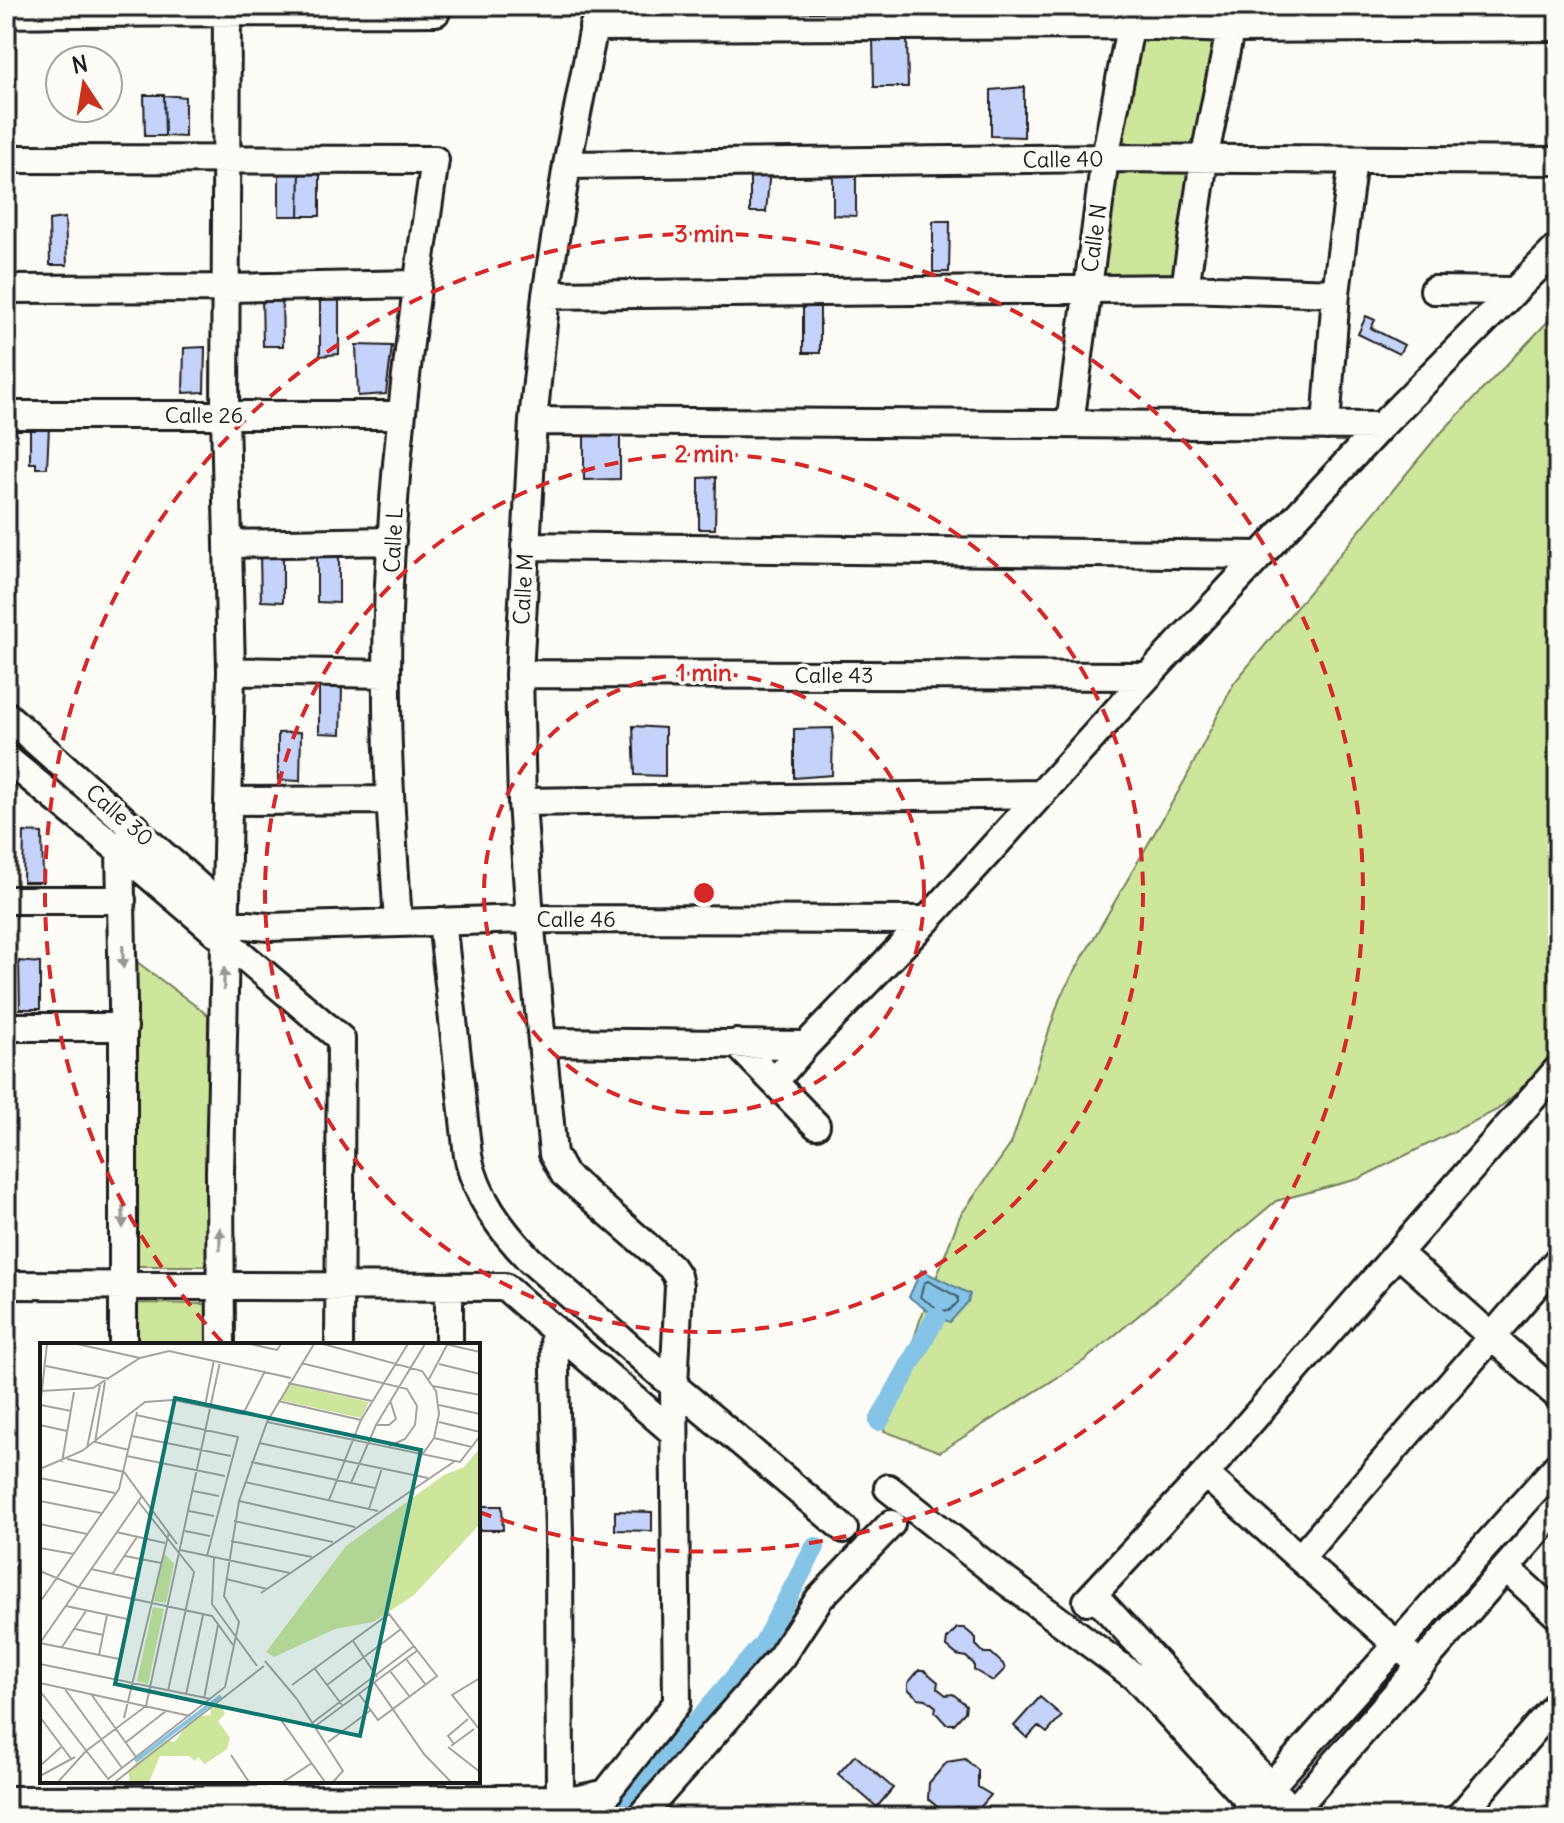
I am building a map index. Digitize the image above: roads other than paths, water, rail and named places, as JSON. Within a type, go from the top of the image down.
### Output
[{"type":"street","points":[[1325,28],[1386,6]]},
{"type":"street","points":[[6,14],[188,8],[436,9]]},
{"type":"street","points":[[221,1343],[220,1172],[231,671],[225,416],[227,9]]},
{"type":"street","points":[[596,16],[1232,17],[1325,28],[1558,27]]},
{"type":"street","name":"Calle M","points":[[596,16],[546,295],[533,421],[519,674],[522,802],[551,1145],[564,1174],[671,1267],[677,1276],[674,1386]]},
{"type":"street","name":"Calle N","points":[[1070,424],[1105,158],[1131,16]]},
{"type":"street","points":[[1185,288],[1204,160],[1232,17]]},
{"type":"street","name":"Calle 40","points":[[567,165],[1105,158],[1558,161]]},
{"type":"street","points":[[6,159],[226,161]]},
{"type":"street","name":"Calle L","points":[[226,161],[435,160],[401,415],[392,541],[387,674],[390,800],[398,923]]},
{"type":"street","points":[[1326,426],[1336,293],[1353,160]]},
{"type":"street","points":[[775,1081],[1381,426],[1558,247]]},
{"type":"street","points":[[6,289],[417,284]]},
{"type":"street","points":[[546,295],[1185,288],[1336,293]]},
{"type":"street","points":[[1434,290],[1512,291]]},
{"type":"street","name":"Calle 26","points":[[6,415],[401,415]]},
{"type":"street","points":[[533,421],[1381,426]]},
{"type":"street","points":[[228,544],[392,541]]},
{"type":"street","points":[[525,546],[1261,555]]},
{"type":"street","points":[[231,671],[387,674]]},
{"type":"street","name":"Calle 43","points":[[519,674],[1148,676]]},
{"type":"street","name":"Calle 30","points":[[6,715],[204,891],[225,932]]},
{"type":"street","points":[[6,758],[225,932],[341,1039],[339,1343]]},
{"type":"street","points":[[522,802],[1042,794]]},
{"type":"street","points":[[228,801],[390,800]]},
{"type":"street","points":[[123,1343],[124,1027],[120,851],[136,828]]},
{"type":"street","points":[[6,900],[122,900]]},
{"type":"street","name":"Calle 46","points":[[225,932],[269,927],[530,919],[927,920]]},
{"type":"street","points":[[442,921],[458,1079],[473,1179],[489,1210],[511,1241],[530,1260],[844,1529]]},
{"type":"street","points":[[6,1027],[124,1027]]},
{"type":"street","points":[[542,1042],[806,1045]]},
{"type":"street","points":[[736,1043],[816,1125]]},
{"type":"street","points":[[1263,1804],[1090,1598],[1205,1474],[1558,1069]]},
{"type":"street","points":[[1398,1253],[1558,1396]]},
{"type":"street","points":[[505,1287],[530,1260]]},
{"type":"street","points":[[1301,1557],[1558,1260]]},
{"type":"street","points":[[6,1285],[505,1287],[674,1433]]},
{"type":"street","points":[[449,1287],[449,1343]]},
{"type":"street","points":[[554,1329],[568,1808]]},
{"type":"street","points":[[556,1385],[570,1368],[591,1361]]},
{"type":"street","points":[[640,1817],[685,1730],[677,1703],[674,1386]]},
{"type":"street","points":[[1263,1804],[1558,1465]]},
{"type":"street","points":[[1205,1474],[1421,1665]]},
{"type":"street","points":[[888,1488],[1135,1677],[1263,1804],[1293,1815],[1558,1508]]},
{"type":"street","points":[[587,1817],[608,1793],[781,1657],[819,1599],[891,1524]]},
{"type":"street","points":[[1506,1568],[1558,1616]]},
{"type":"street","points":[[1459,1817],[1558,1702]]},
{"type":"street","points":[[6,1800],[220,1800],[336,1790],[447,1790],[568,1808],[579,1799],[608,1793]]},
{"type":"water","points":[[921,1270],[970,1294],[968,1302],[950,1322],[936,1317],[909,1297]]},
{"type":"waterway","points":[[879,1421],[936,1317]]},
{"type":"waterway","points":[[615,1817],[763,1644],[815,1547]]}]
